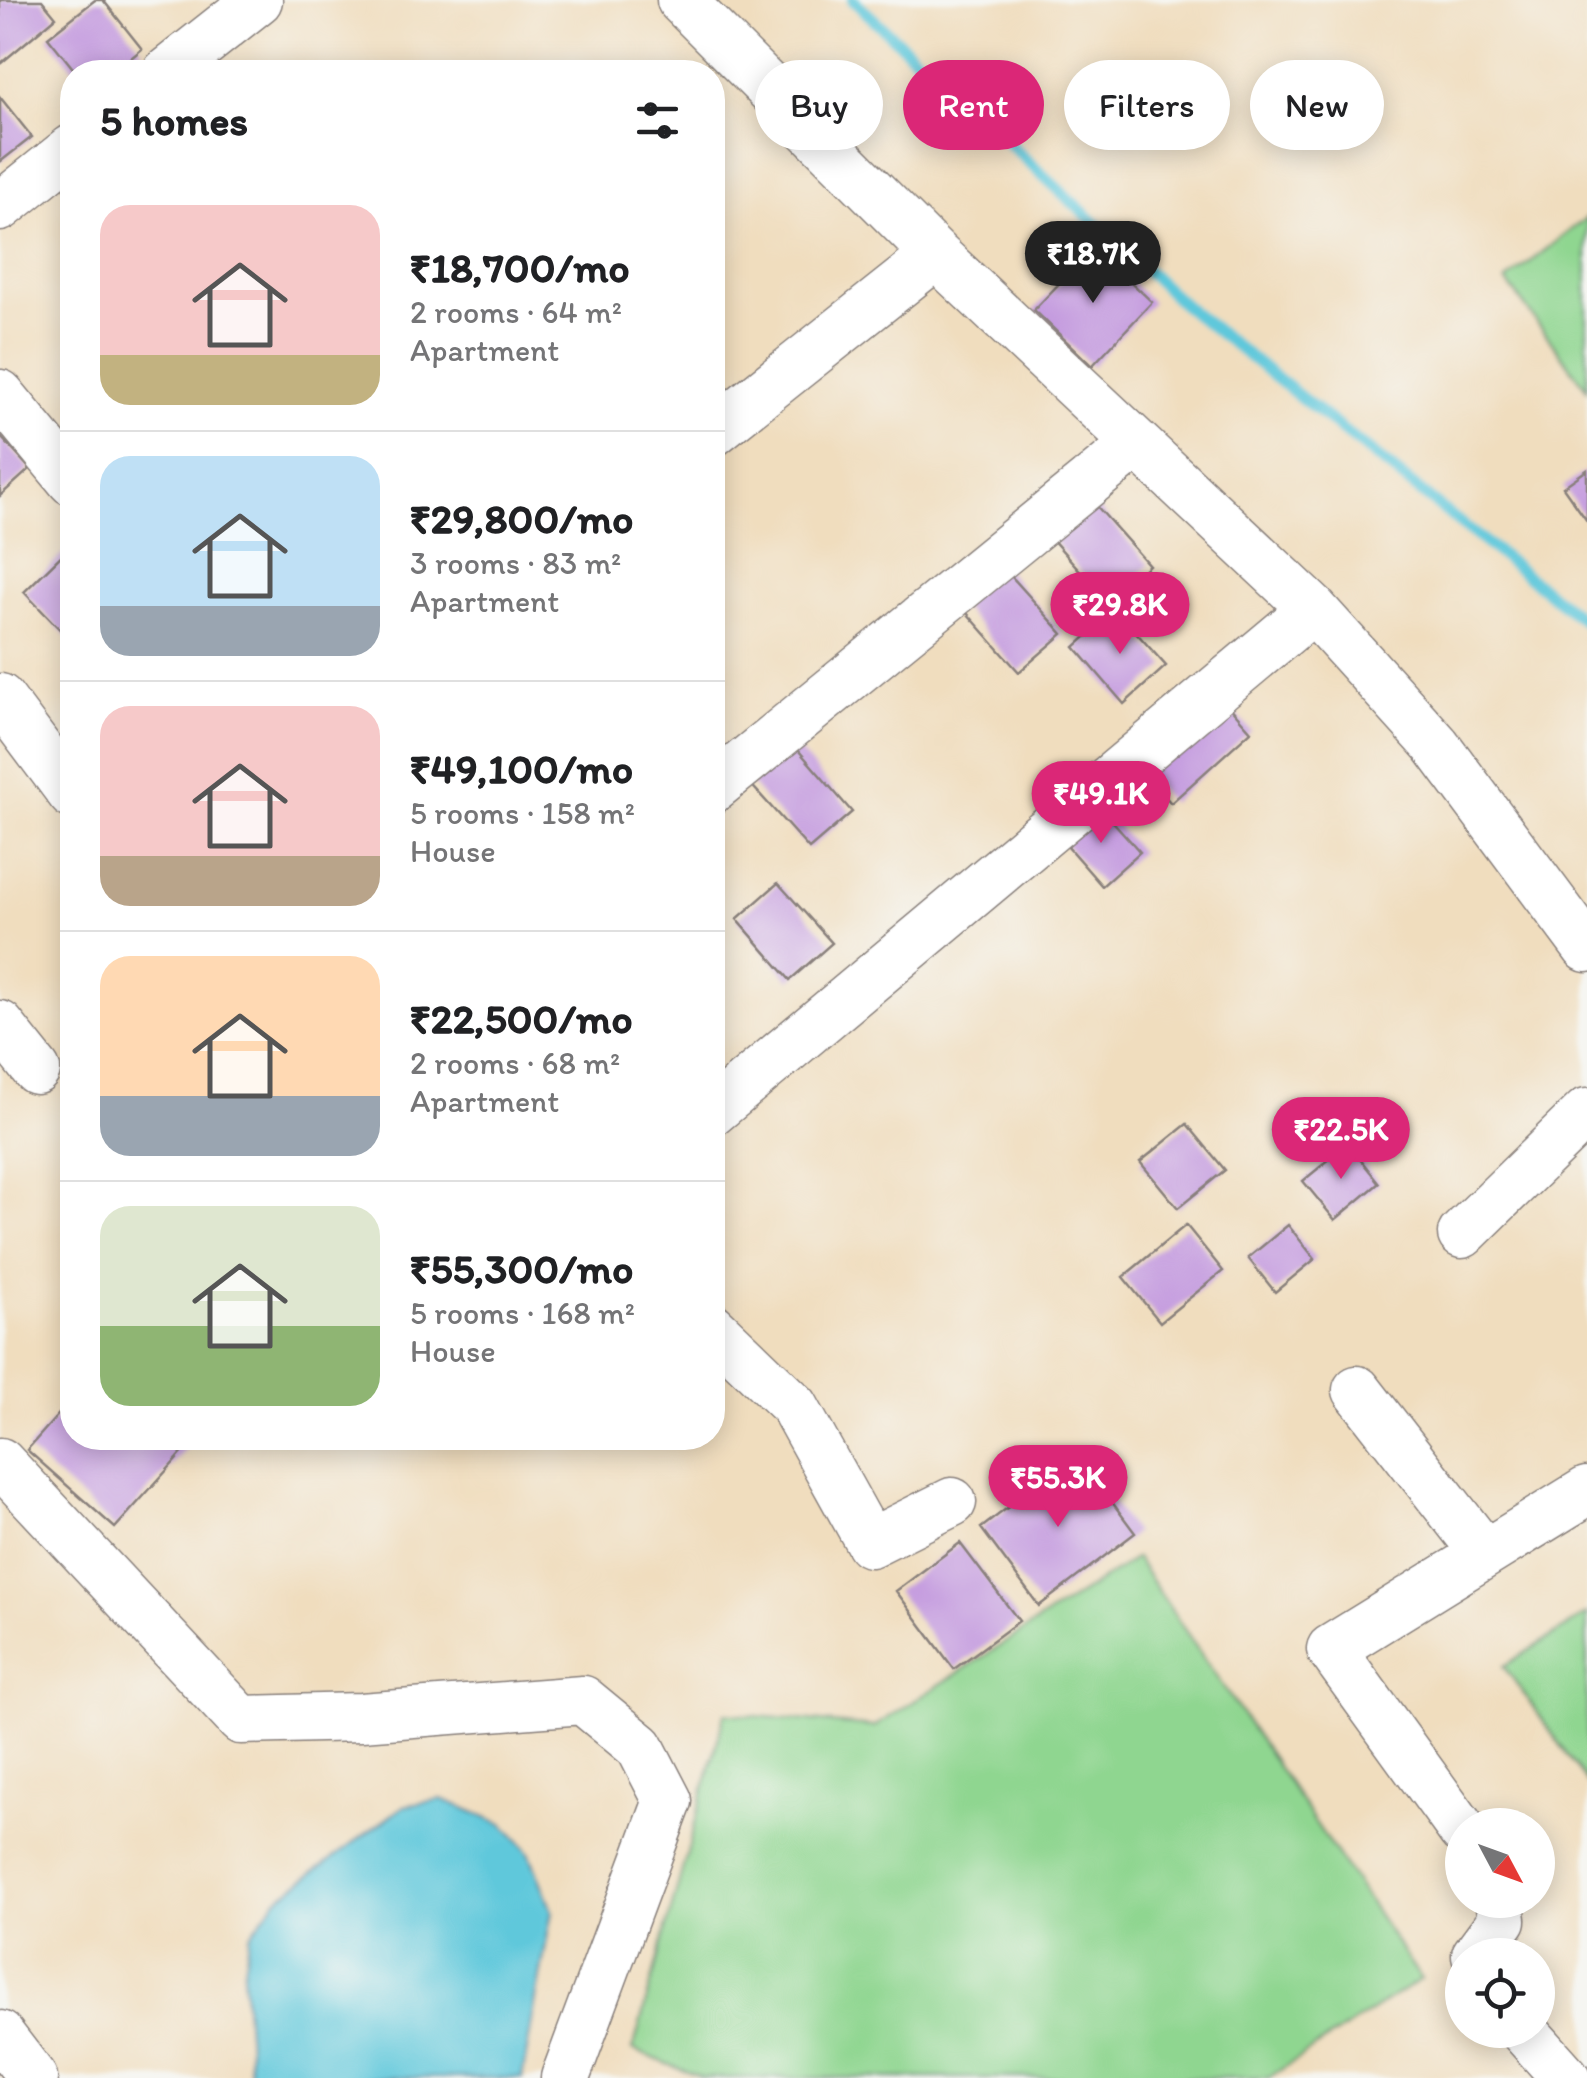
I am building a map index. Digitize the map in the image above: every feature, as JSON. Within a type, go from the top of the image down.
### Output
[{"type":"street","points":[[183,60],[258,0]]},
{"type":"street","points":[[681,0],[719,60]]},
{"type":"street","points":[[726,71],[936,254],[1313,609],[1436,746],[1587,948]]},
{"type":"street","points":[[0,206],[60,158]]},
{"type":"street","points":[[725,424],[936,254]]},
{"type":"street","points":[[0,394],[60,466]]},
{"type":"street","points":[[725,778],[1135,445]]},
{"type":"street","points":[[725,1101],[1313,609]]},
{"type":"street","points":[[0,698],[60,778]]},
{"type":"street","points":[[0,1025],[36,1070]]},
{"type":"street","points":[[1462,1234],[1587,1112]]},
{"type":"street","points":[[725,1340],[794,1406],[870,1543],[952,1502]]},
{"type":"street","points":[[1357,1390],[1485,1554]]},
{"type":"street","points":[[0,1462],[241,1720],[361,1717],[583,1700],[640,1747],[668,1802],[565,2078]]},
{"type":"street","points":[[1446,1808],[1332,1649],[1587,1491]]},
{"type":"street","points":[[0,2035],[33,2078]]},
{"type":"street","points":[[1539,2048],[1566,2078]]},
{"type":"green space","points":[[1587,217],[1587,389],[1506,281]]},
{"type":"green space","points":[[1136,1558],[1421,1979],[1268,2078],[702,2078],[633,2050],[725,1713],[874,1727]]},
{"type":"green space","points":[[1587,1614],[1587,1783],[1504,1666]]},
{"type":"water","points":[[442,1799],[503,1824],[529,1852],[552,1911],[522,2078],[250,2078],[243,1973],[250,1935],[276,1900],[404,1806]]},
{"type":"building","points":[[0,0],[42,0],[56,17],[0,64]]},
{"type":"building","points":[[95,0],[103,0],[142,49],[129,60],[66,60],[48,37]]},
{"type":"building","points":[[0,97],[32,137],[0,162]]},
{"type":"building","points":[[1094,247],[1152,302],[1092,366],[1034,310]]},
{"type":"building","points":[[0,436],[30,469],[0,496]]},
{"type":"building","points":[[1587,470],[1587,521],[1563,487]]},
{"type":"building","points":[[1094,503],[1149,565],[1108,602],[1052,539]]},
{"type":"building","points":[[60,557],[60,630],[24,592]]},
{"type":"building","points":[[1003,567],[1063,634],[1019,672],[959,604]]},
{"type":"building","points":[[1116,610],[1166,666],[1124,704],[1075,647]]},
{"type":"building","points":[[1220,696],[1251,731],[1171,803],[1139,767]]},
{"type":"building","points":[[792,743],[852,812],[809,849],[748,781]]},
{"type":"building","points":[[1099,806],[1140,852],[1102,886],[1061,839]]},
{"type":"building","points":[[778,883],[832,943],[790,980],[737,919]]},
{"type":"building","points":[[1187,1124],[1225,1170],[1178,1208],[1140,1162]]},
{"type":"building","points":[[1348,1144],[1379,1183],[1335,1220],[1303,1181]]},
{"type":"building","points":[[1186,1225],[1223,1271],[1160,1322],[1123,1277]]},
{"type":"building","points":[[1288,1225],[1315,1259],[1275,1292],[1248,1258]]},
{"type":"building","points":[[60,1413],[60,1450],[185,1450],[115,1528],[27,1450]]},
{"type":"building","points":[[1077,1455],[1135,1533],[1039,1606],[981,1528]]},
{"type":"building","points":[[960,1543],[1019,1621],[954,1669],[896,1591]]},
{"type":"waterway","points":[[853,0],[1185,306],[1587,623]]}]
